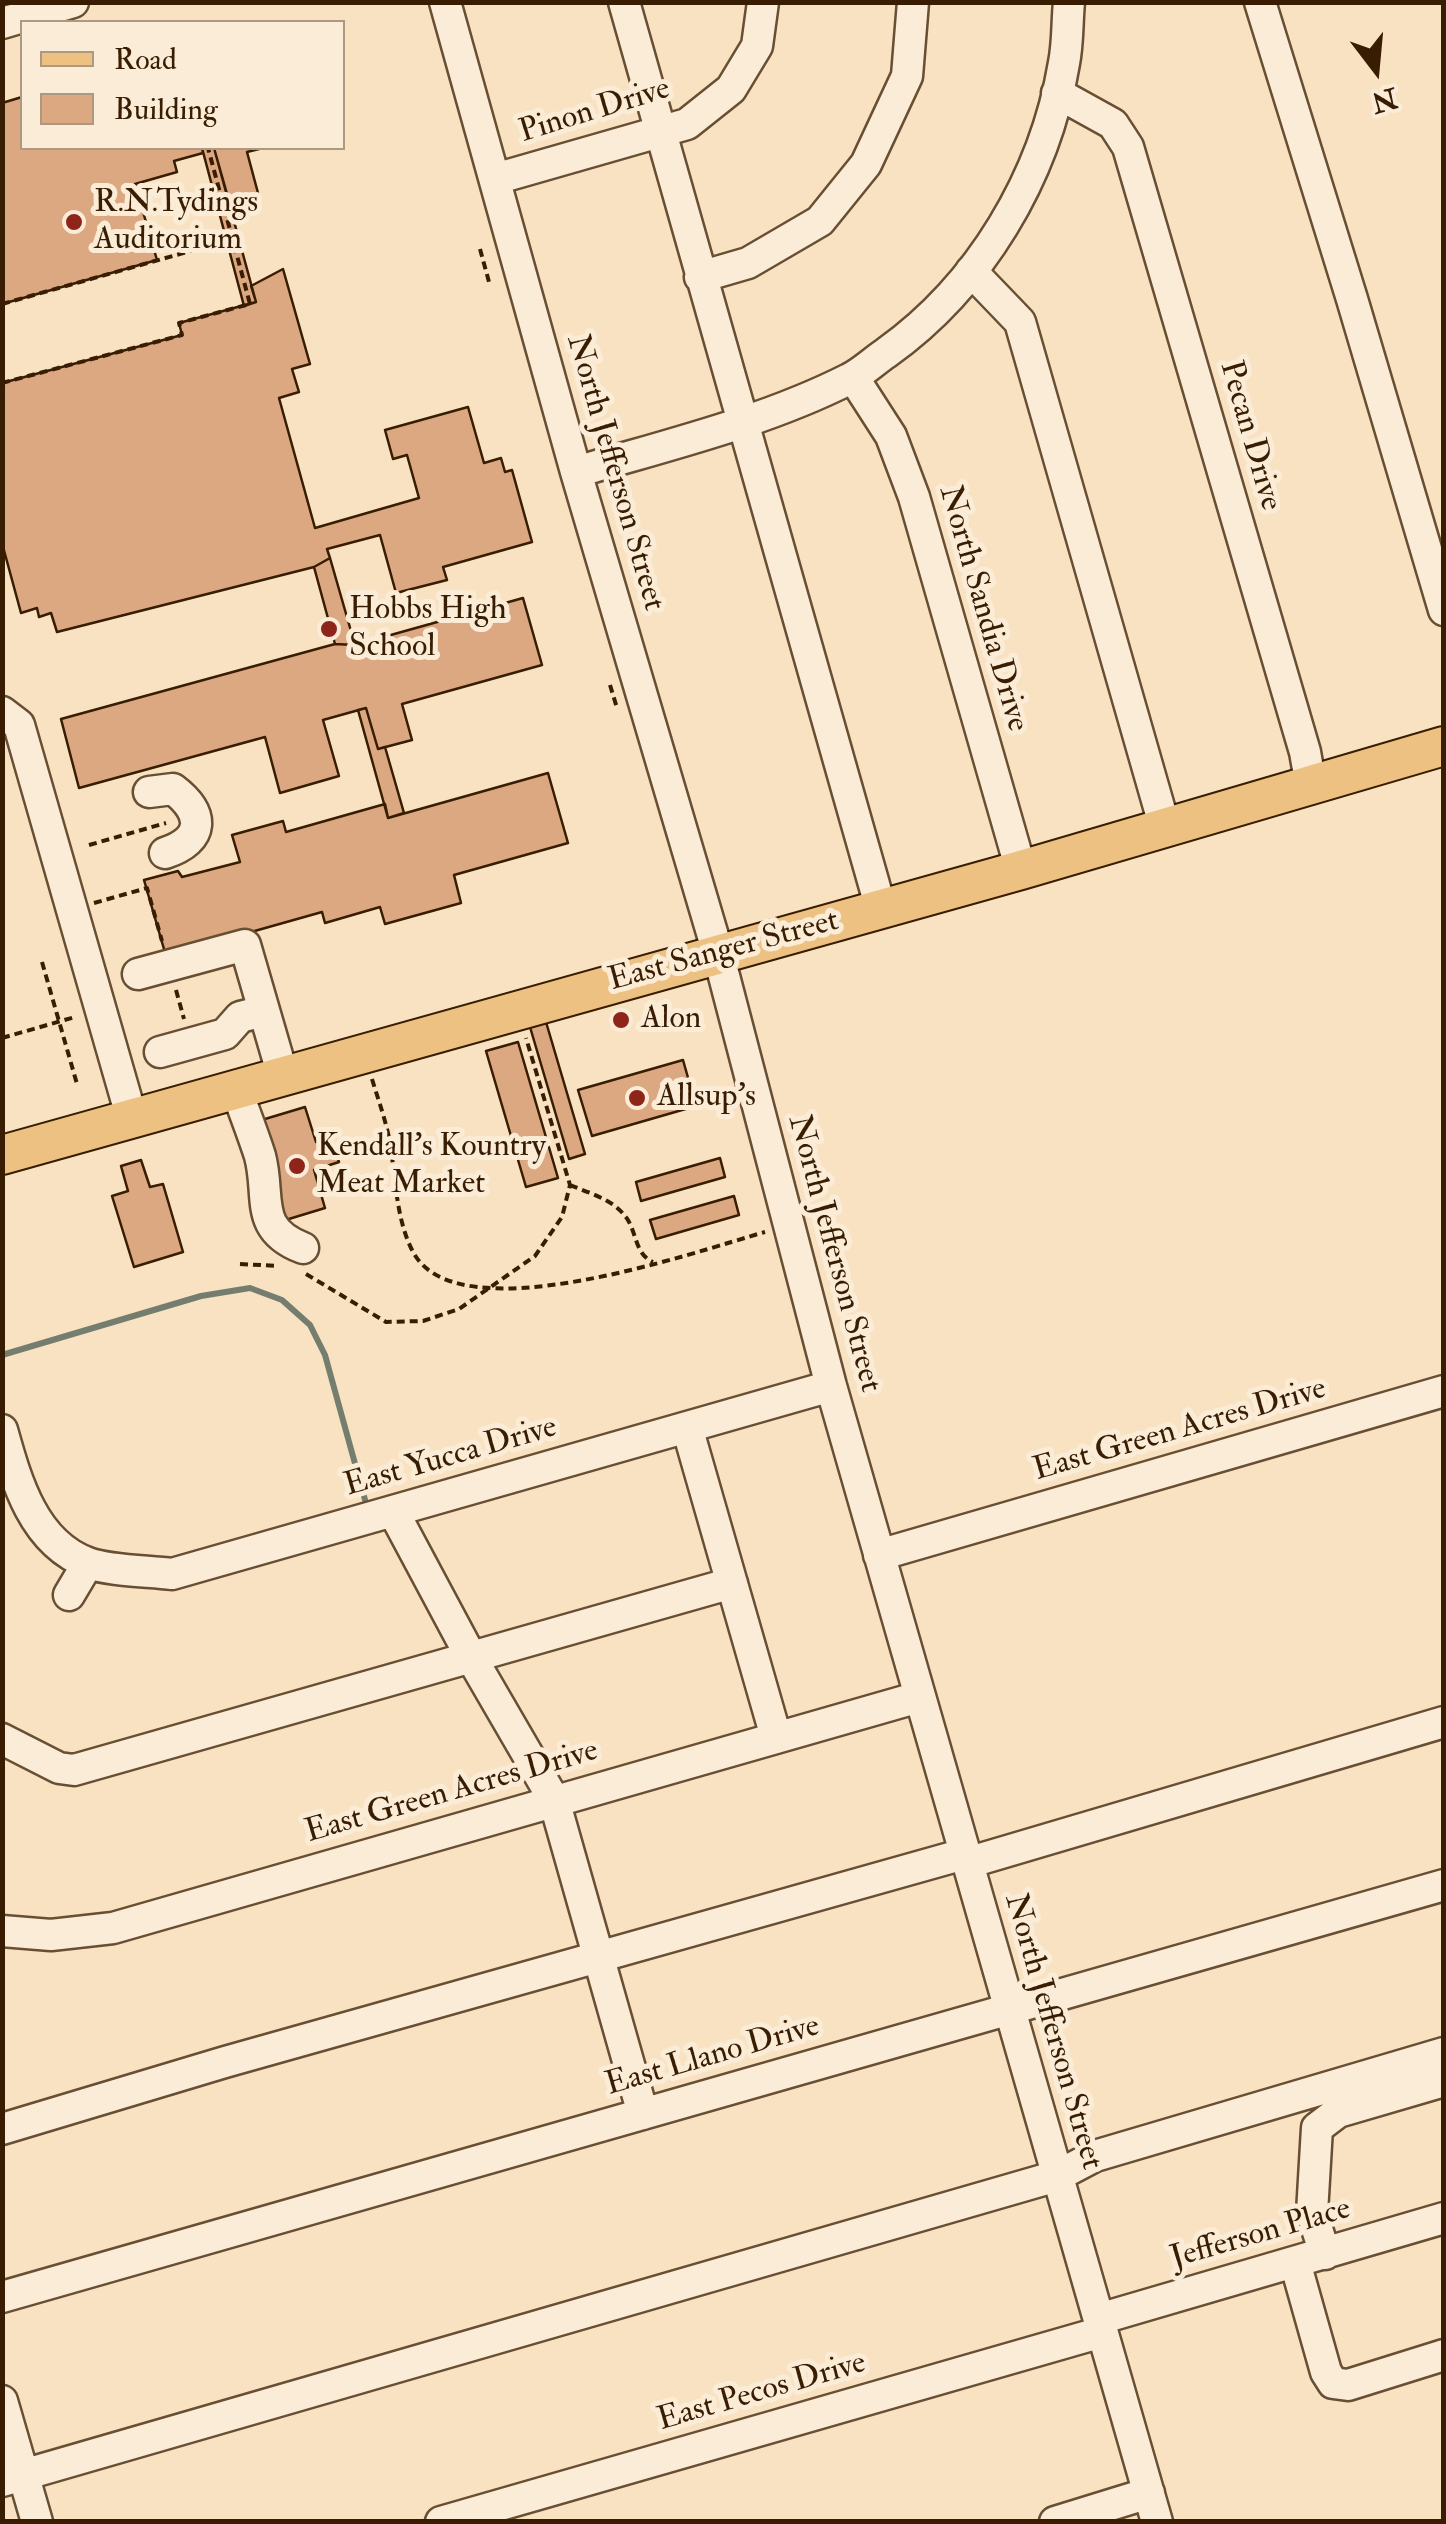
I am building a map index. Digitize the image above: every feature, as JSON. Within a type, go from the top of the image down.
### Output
[{"type":"main road","name":"East Sanger Street","points":[[2,1155],[1021,870],[1444,746]]},
{"type":"street","points":[[2,23],[73,2]]},
{"type":"street","name":"North Jefferson Street","points":[[444,2],[576,472],[718,953],[830,1386],[1153,2507]]},
{"type":"street","points":[[624,2],[880,909]]},
{"type":"street","name":"Pinon Drive","points":[[494,179],[686,124],[731,89],[758,46],[763,2]]},
{"type":"street","points":[[700,277],[748,263],[820,221],[866,164],[908,76],[913,2]]},
{"type":"street","points":[[576,472],[744,421],[853,378],[912,334],[956,293],[1012,214],[1033,165],[1064,62],[1068,2]]},
{"type":"street","points":[[1260,2],[1444,610]]},
{"type":"street","name":"Pecan Drive","points":[[1057,93],[1113,124],[1128,147],[1311,786]]},
{"type":"street","points":[[971,271],[1020,322],[1166,828]]},
{"type":"street","name":"North Sandia Drive","points":[[853,378],[891,436],[914,497],[1021,870]]},
{"type":"street","points":[[2,712],[19,725],[132,1119]]},
{"type":"street","points":[[149,792],[174,789],[191,804],[197,826],[194,838],[165,853]]},
{"type":"street","points":[[138,974],[245,944],[283,1076]]},
{"type":"street","points":[[160,1052],[225,1034],[240,1018],[264,1011]]},
{"type":"street","points":[[236,1089],[261,1160],[264,1203],[274,1231],[299,1262]]},
{"type":"street","name":"East Yucca Drive","points":[[88,1562],[172,1574],[830,1386]]},
{"type":"street","name":"East Green Acres Drive","points":[[878,1554],[1444,1391]]},
{"type":"street","points":[[687,1427],[776,1738]]},
{"type":"street","points":[[2,1430],[18,1487],[41,1526],[58,1544],[88,1562],[70,1595]]},
{"type":"street","points":[[393,1511],[554,1800],[643,2114]]},
{"type":"street","points":[[2,1739],[59,1768],[74,1770],[732,1583]]},
{"type":"street","name":"East Green Acres Drive","points":[[2,1931],[51,1936],[113,1928],[919,1697]]},
{"type":"street","points":[[2,2129],[225,2062],[1444,1722]]},
{"type":"street","name":"East Llano Drive","points":[[2,2297],[1444,1885]]},
{"type":"street","points":[[13,2478],[1057,2176],[1095,2156],[1444,2053]]},
{"type":"street","points":[[1444,2081],[1338,2112],[1317,2128],[1310,2258],[1326,2372],[1333,2382],[1348,2384],[1444,2355]]},
{"type":"street","name":"Jefferson Place","points":[[1100,2326],[1444,2218]]},
{"type":"street","name":"East Pecos Drive","points":[[441,2522],[1100,2326]]},
{"type":"street","points":[[2,2401],[13,2478],[37,2522]]},
{"type":"street","points":[[1055,2522],[1153,2507]]},
{"type":"path","points":[[2,383],[182,334],[179,323],[250,304],[209,150]]},
{"type":"path","points":[[2,304],[233,240]]},
{"type":"path","points":[[480,250],[490,282]]},
{"type":"path","points":[[88,845],[194,816]]},
{"type":"path","points":[[80,908],[147,888],[188,1033]]},
{"type":"path","points":[[42,962],[77,1084]]},
{"type":"path","points":[[2,1038],[100,1010]]},
{"type":"path","points":[[240,1264],[299,1262],[386,1322],[423,1321],[459,1309],[535,1256],[562,1217],[570,1185],[518,1010]]},
{"type":"path","points":[[364,1053],[388,1132],[400,1216],[412,1252],[428,1273],[448,1283],[521,1288],[600,1279],[789,1225]]},
{"type":"path","points":[[570,1185],[607,1200],[627,1217],[646,1259],[657,1263]]},
{"type":"building","name":"R.N.Tydings Auditorium","points":[[20,98],[20,150],[202,150],[203,153],[174,161],[177,172],[135,184],[157,260],[2,304],[2,103]]},
{"type":"building","points":[[203,150],[215,150],[256,302],[244,306]]},
{"type":"building","points":[[215,150],[255,150],[247,152],[258,193],[229,201]]},
{"type":"building","name":"Hobbs High School","points":[[283,269],[310,364],[292,369],[299,392],[279,398],[315,528],[419,498],[407,455],[393,459],[385,430],[468,407],[484,463],[501,458],[505,472],[512,470],[532,542],[443,567],[447,580],[396,593],[380,535],[327,549],[330,558],[314,567],[57,632],[51,613],[39,617],[37,608],[21,613],[2,543],[2,383],[182,335],[179,323],[256,302],[251,286]]},
{"type":"building","points":[[330,558],[355,645],[335,644],[314,567]]},
{"type":"building","points":[[523,598],[542,665],[402,704],[412,740],[378,749],[366,708],[323,720],[339,776],[280,793],[265,737],[79,788],[61,719],[335,644],[355,645]]},
{"type":"building","points":[[366,708],[378,749],[385,747],[404,813],[388,818],[358,710]]},
{"type":"building","points":[[548,773],[568,843],[454,875],[461,903],[385,924],[380,907],[325,923],[322,912],[166,956],[144,880],[178,871],[182,877],[240,862],[232,835],[283,821],[286,832],[385,804],[388,818]]},
{"type":"building","points":[[546,1022],[585,1154],[569,1159],[530,1027]]},
{"type":"building","points":[[518,1042],[558,1178],[526,1187],[486,1051]]},
{"type":"building","name":"Allsup's","points":[[683,1060],[696,1106],[592,1136],[578,1090]]},
{"type":"building","name":"Kendall's Kountry Meat Market","points":[[305,1107],[316,1142],[331,1137],[339,1162],[314,1170],[325,1208],[279,1222],[255,1122]]},
{"type":"building","points":[[720,1158],[725,1177],[641,1201],[636,1182]]},
{"type":"building","points":[[141,1160],[150,1187],[163,1184],[183,1252],[134,1267],[112,1196],[128,1191],[121,1166]]},
{"type":"building","points":[[734,1196],[739,1215],[656,1239],[650,1220]]},
{"type":"waterway","points":[[2,1355],[201,1296],[250,1288],[282,1300],[310,1325],[325,1355],[367,1507]]},
{"type":"place","name":"R.N.Tydings Auditorium","points":[[74,222]]},
{"type":"place","name":"Hobbs High School","points":[[329,629]]},
{"type":"place","name":"Alon","points":[[621,1020]]},
{"type":"place","name":"Allsup's","points":[[637,1098]]},
{"type":"place","name":"Kendall's Kountry Meat Market","points":[[297,1166]]}]
